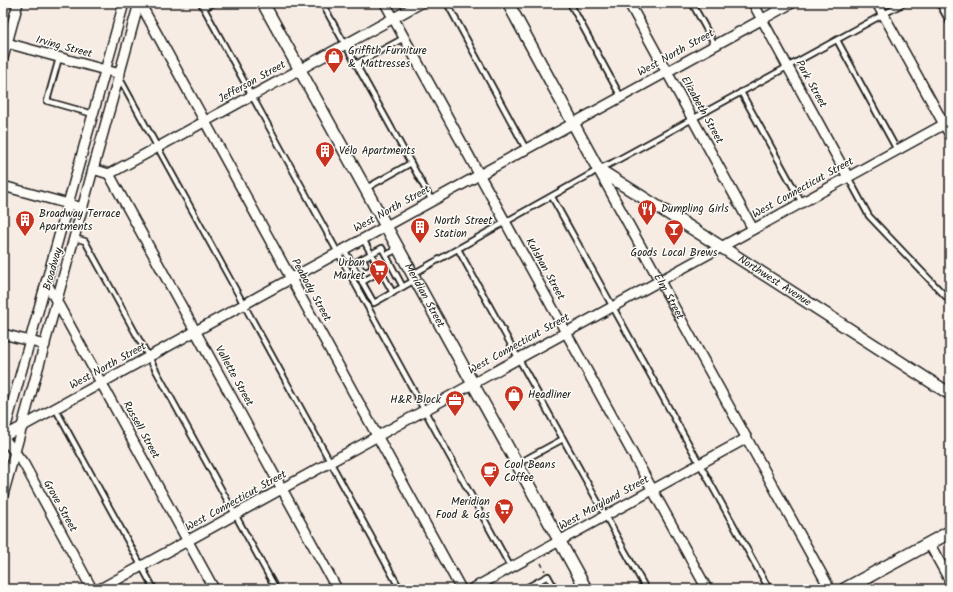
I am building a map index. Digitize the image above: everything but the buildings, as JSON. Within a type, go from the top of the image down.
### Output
[{"type":"main road","points":[[845,589],[950,532]]},
{"type":"street","points":[[3,58],[5,43],[18,3]]},
{"type":"street","name":"Broadway","points":[[3,437],[124,3]]},
{"type":"street","name":"Broadway","points":[[3,495],[5,479],[15,452],[140,3]]},
{"type":"street","name":"Peabody Street","points":[[140,3],[461,589]]},
{"type":"street","name":"Meridian Street","points":[[263,3],[586,589]]},
{"type":"street","name":"Kulshan Street","points":[[385,3],[708,589]]},
{"type":"street","name":"Jefferson Street","points":[[109,174],[421,3]]},
{"type":"street","name":"Elm Street","points":[[508,3],[830,589]]},
{"type":"street","name":"Elizabeth Street","points":[[630,3],[753,229]]},
{"type":"street","name":"Park Street","points":[[753,3],[848,177]]},
{"type":"street","name":"West North Street","points":[[3,437],[792,3]]},
{"type":"street","points":[[877,3],[947,123],[950,135]]},
{"type":"street","name":"Irving Street","points":[[5,43],[105,70],[119,76]]},
{"type":"street","name":"West Connecticut Street","points":[[100,589],[947,123]]},
{"type":"street","points":[[93,169],[109,174]]},
{"type":"street","name":"Northwest Avenue","points":[[598,169],[950,394]]},
{"type":"street","name":"Vallette Street","points":[[109,174],[337,589]]},
{"type":"street","points":[[3,186],[83,208]]},
{"type":"street","name":"Russell Street","points":[[46,282],[214,589]]},
{"type":"street","points":[[3,334],[45,345]]},
{"type":"street","name":"Grove Street","points":[[3,437],[24,464],[92,589]]},
{"type":"street","name":"West Maryland Street","points":[[472,589],[747,438]]},
{"type":"street","points":[[929,543],[950,581]]},
{"type":"lane","points":[[201,3],[252,96],[341,251],[511,568]]},
{"type":"lane","points":[[204,8],[214,3]]},
{"type":"lane","points":[[322,3],[432,201]]},
{"type":"lane","points":[[447,3],[526,149]]},
{"type":"lane","points":[[570,3],[621,97]]},
{"type":"lane","points":[[692,3],[715,45]]},
{"type":"lane","points":[[341,251],[352,264],[374,304],[403,287],[414,277],[458,249],[598,169],[612,163],[904,3]]},
{"type":"lane","points":[[939,3],[950,23]]},
{"type":"lane","points":[[356,64],[404,38]]},
{"type":"lane","points":[[837,40],[897,150]]},
{"type":"lane","points":[[60,58],[47,101],[93,114]]},
{"type":"lane","points":[[119,76],[157,148],[400,589]]},
{"type":"lane","points":[[741,92],[802,203]]},
{"type":"lane","points":[[365,189],[411,163]]},
{"type":"lane","points":[[848,177],[869,216],[950,302]]},
{"type":"lane","points":[[552,196],[769,589]]},
{"type":"lane","points":[[74,238],[85,241],[276,589]]},
{"type":"lane","points":[[363,238],[393,292]]},
{"type":"lane","points":[[352,264],[382,248],[403,287]]},
{"type":"lane","points":[[386,255],[398,249]]},
{"type":"lane","points":[[458,249],[646,589]]},
{"type":"lane","points":[[362,258],[366,265]]},
{"type":"lane","points":[[362,282],[381,271]]},
{"type":"lane","points":[[55,408],[154,589]]},
{"type":"lane","points":[[517,464],[563,439]]},
{"type":"lane","points":[[524,589],[548,576],[555,589]]},
{"type":"path","points":[[541,563],[548,576]]},
{"type":"place","name":"Griffith Furniture & Mattresses","points":[[334,74]]},
{"type":"place","name":"Vélo Apartments","points":[[325,168]]},
{"type":"place","name":"Dumpling Girls","points":[[647,226]]},
{"type":"place","name":"Broadway Terrace Apartments","points":[[25,237]]},
{"type":"place","name":"North Street Station","points":[[420,244]]},
{"type":"place","name":"Goods Local Brews","points":[[674,246]]},
{"type":"place","name":"Urban Market","points":[[379,286]]},
{"type":"place","name":"Headliner","points":[[514,412]]},
{"type":"place","name":"H&R Block","points":[[455,417]]},
{"type":"place","name":"Cool Beans Coffee","points":[[490,488]]},
{"type":"place","name":"Meridian Food & Gas","points":[[504,525]]}]
